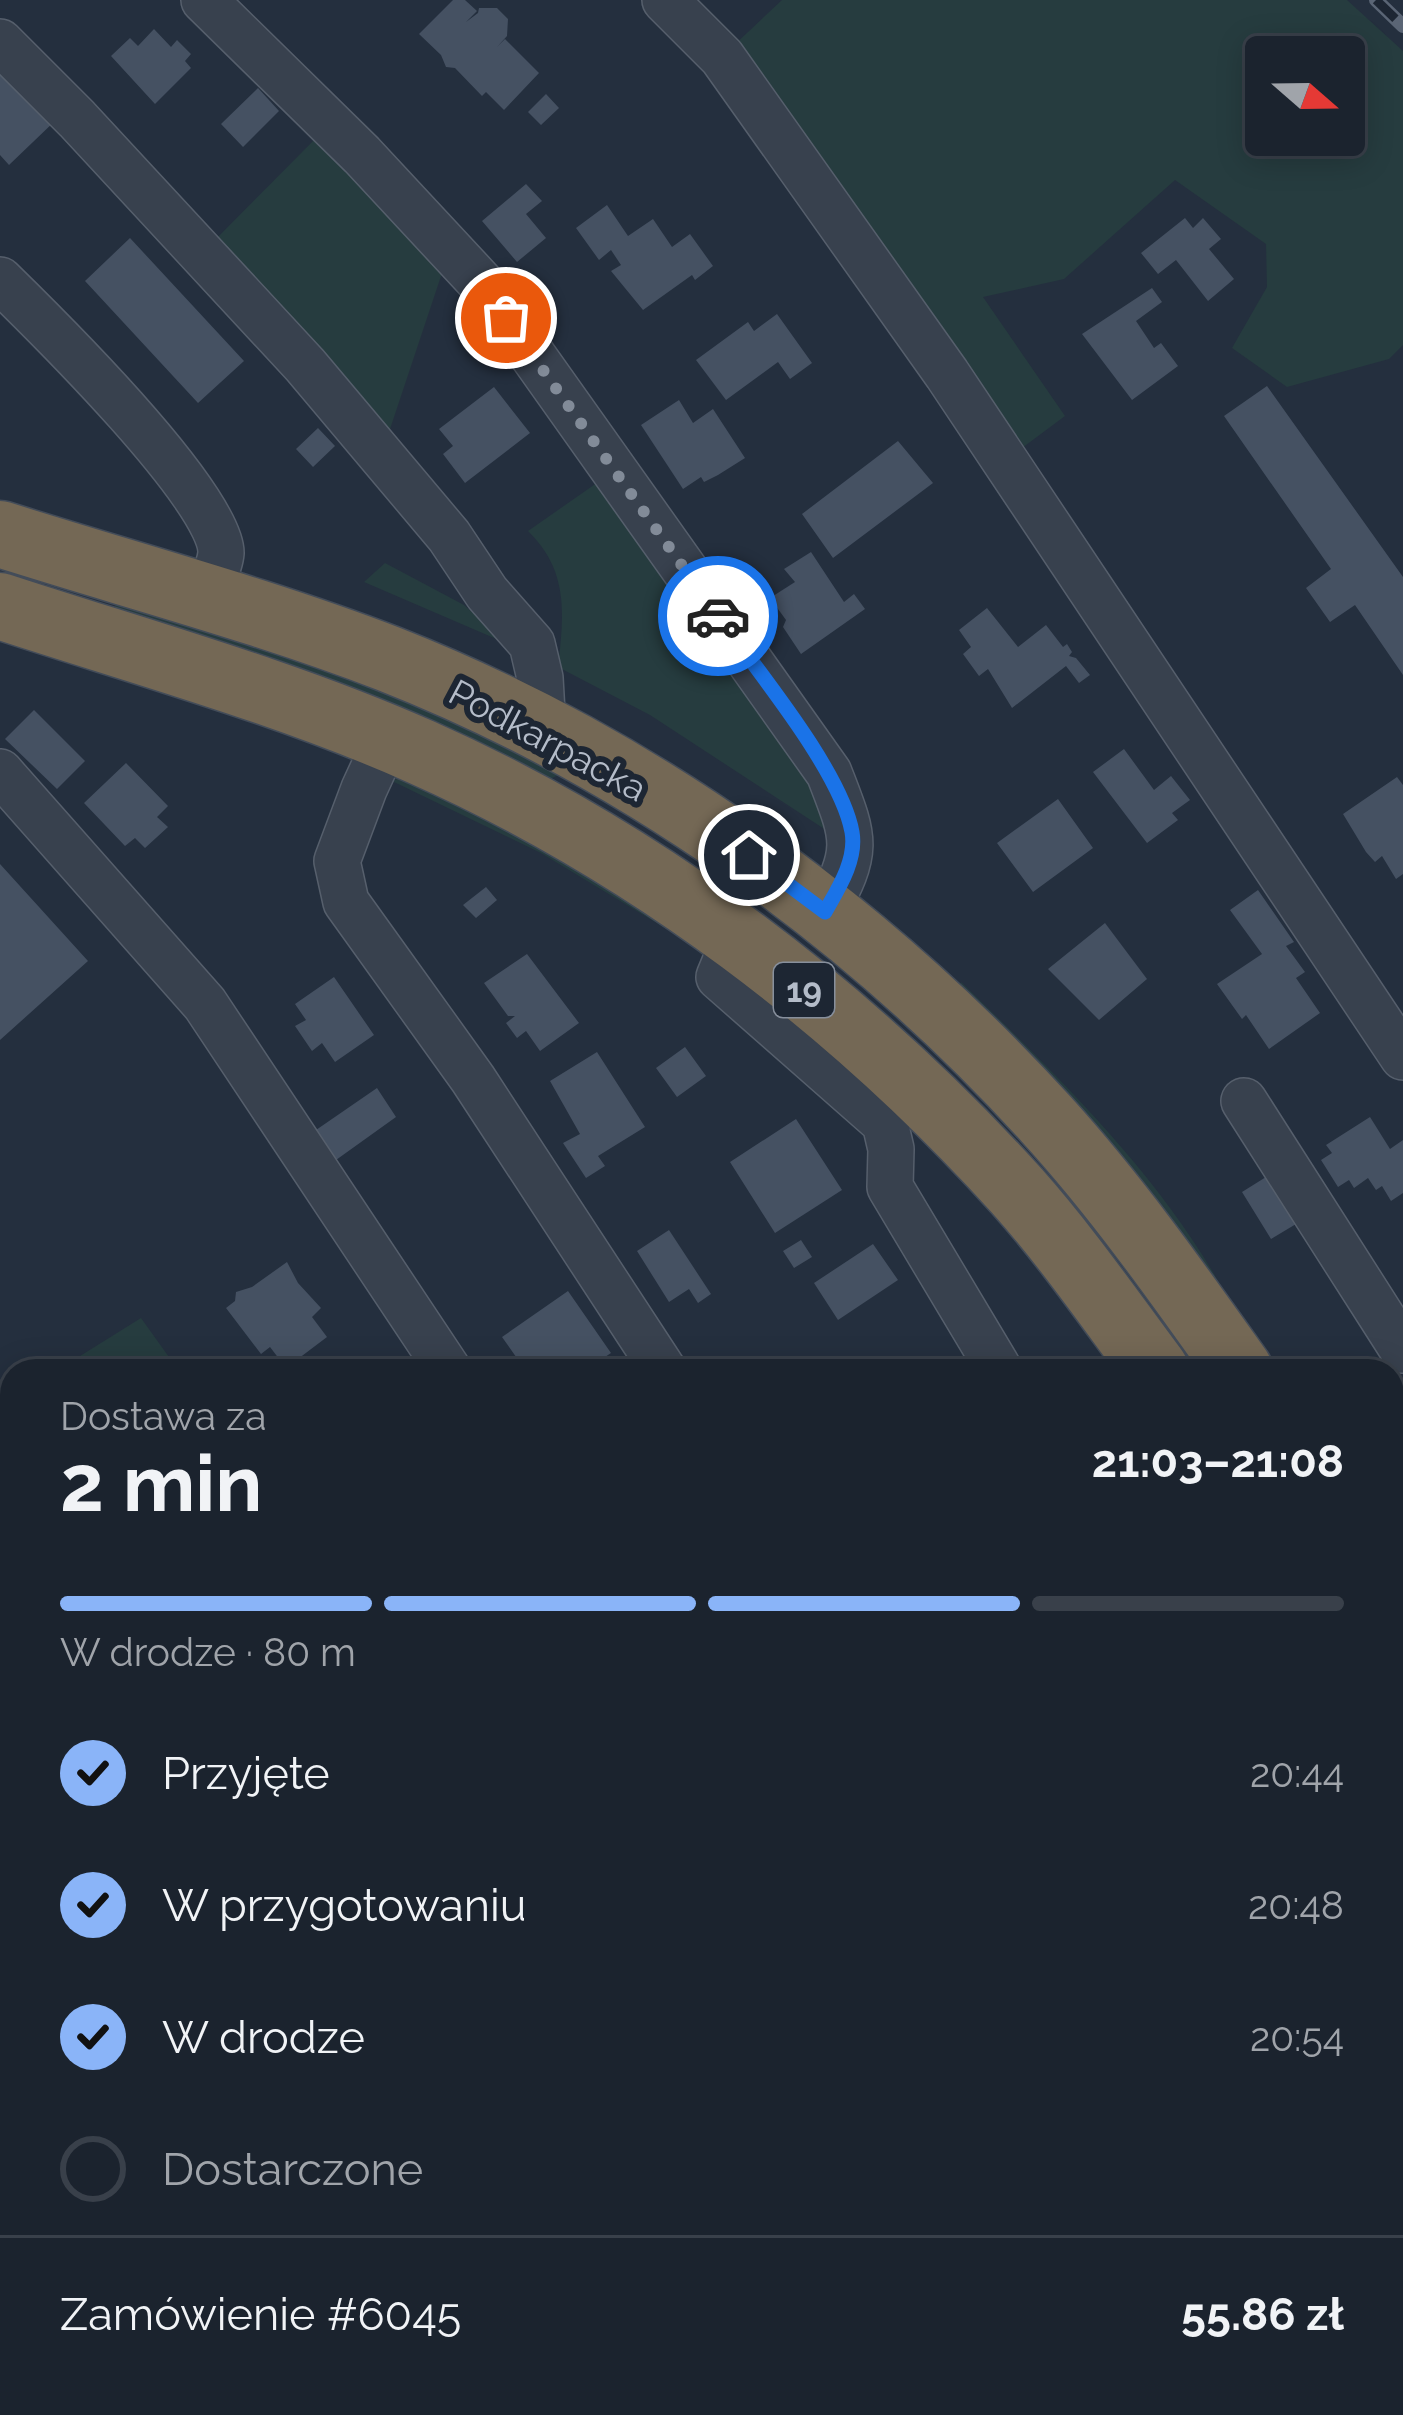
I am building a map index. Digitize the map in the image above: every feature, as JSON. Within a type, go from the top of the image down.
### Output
[{"type":"highway","name":"Podkarpacka","points":[[0,534],[389,660],[543,730],[715,834],[825,912],[930,1002],[1045,1118],[1097,1179],[1231,1359]]},
{"type":"highway","name":"Podkarpacka","points":[[0,606],[244,685],[453,767],[571,828],[736,936],[872,1046],[936,1105],[1021,1195],[1147,1359]]},
{"type":"highway","points":[[571,828],[563,798],[579,789],[657,831],[715,834]]},
{"type":"street","points":[[204,0],[362,155],[482,284],[829,772],[853,835],[847,868],[825,912]]},
{"type":"street","points":[[665,0],[722,57],[946,374],[1403,1057]]},
{"type":"street","points":[[0,42],[304,365],[449,536],[487,593],[532,644],[540,678],[543,730]]},
{"type":"street","points":[[0,280],[100,378],[211,516],[221,553],[206,598]]},
{"type":"street","points":[[387,739],[338,861],[346,902],[473,1079],[656,1359]]},
{"type":"street","points":[[0,772],[205,1004],[441,1359]]},
{"type":"street","points":[[736,936],[719,976],[885,1123],[891,1149],[890,1187],[993,1359]]},
{"type":"street","points":[[1244,1100],[1403,1350]]},
{"type":"green space","points":[[782,0],[1347,0],[1403,51],[1403,345],[1389,359],[1287,387],[1232,348],[1267,287],[1266,244],[1175,180],[1064,279],[983,297],[1065,416],[1022,448],[731,48]]},
{"type":"green space","points":[[317,137],[442,273],[388,435],[209,246]]},
{"type":"green space","points":[[601,480],[810,776],[832,834],[650,715],[558,667],[561,594],[551,562],[528,531]]},
{"type":"green space","points":[[385,563],[464,605],[508,644],[364,582]]},
{"type":"green space","points":[[119,593],[300,651],[565,772],[548,780],[111,618]]},
{"type":"green space","points":[[402,777],[500,813],[703,951],[541,853],[392,781]]},
{"type":"green space","points":[[961,982],[1074,1095],[1147,1177],[1209,1265],[1234,1311],[959,1001]]},
{"type":"green space","points":[[141,1318],[170,1359],[75,1359]]},
{"type":"building","points":[[453,0],[465,0],[477,11],[466,22],[478,13],[479,8],[497,8],[508,19],[507,36],[497,47],[505,39],[539,73],[504,110],[486,92],[482,96],[455,68],[446,67],[441,55],[419,34]]},
{"type":"building","points":[[154,29],[171,47],[177,40],[191,54],[185,61],[191,68],[155,104],[111,56],[130,38],[138,46]]},
{"type":"building","points":[[0,71],[57,119],[9,165],[0,155]]},
{"type":"building","points":[[258,88],[279,111],[243,147],[221,124]]},
{"type":"building","points":[[546,94],[559,108],[541,125],[528,112]]},
{"type":"building","points":[[526,184],[542,201],[526,214],[546,238],[517,262],[482,221]]},
{"type":"building","points":[[607,205],[628,236],[653,219],[672,247],[690,234],[713,266],[643,310],[611,271],[621,265],[611,250],[599,260],[576,228]]},
{"type":"building","points":[[1185,218],[1193,228],[1203,218],[1221,239],[1209,249],[1234,279],[1208,301],[1176,260],[1158,274],[1141,253]]},
{"type":"building","points":[[130,238],[244,361],[198,403],[85,281]]},
{"type":"building","points":[[1152,288],[1162,302],[1136,321],[1154,348],[1161,343],[1178,366],[1132,400],[1082,334]]},
{"type":"building","points":[[777,314],[812,363],[790,379],[778,362],[726,400],[696,360],[748,322],[754,331]]},
{"type":"building","points":[[1267,386],[1403,577],[1403,675],[1355,605],[1330,622],[1306,588],[1331,569],[1224,416]]},
{"type":"building","points":[[494,387],[530,433],[465,483],[443,454],[453,446],[439,429]]},
{"type":"building","points":[[679,400],[693,423],[713,409],[745,458],[683,489],[641,425]]},
{"type":"building","points":[[318,428],[335,446],[313,467],[296,449]]},
{"type":"building","points":[[898,441],[933,483],[833,558],[802,514]]},
{"type":"building","points":[[811,552],[844,602],[854,594],[865,609],[801,654],[770,598],[795,582],[784,569]]},
{"type":"building","points":[[987,608],[1018,647],[1046,625],[1090,675],[1079,683],[1066,666],[1012,708],[988,669],[979,676],[963,654],[971,647],[959,630]]},
{"type":"building","points":[[34,710],[85,761],[57,789],[5,739]]},
{"type":"building","points":[[1124,749],[1154,790],[1171,776],[1190,800],[1172,813],[1178,820],[1147,843],[1093,772]]},
{"type":"building","points":[[126,763],[168,806],[157,817],[168,827],[145,848],[135,838],[125,846],[84,803]]},
{"type":"building","points":[[1397,777],[1403,785],[1403,874],[1396,879],[1382,856],[1375,862],[1366,852],[1343,814]]},
{"type":"building","points":[[1058,799],[1093,848],[1033,892],[997,843]]},
{"type":"building","points":[[0,864],[88,961],[0,1040]]},
{"type":"building","points":[[486,887],[497,900],[476,918],[463,905]]},
{"type":"building","points":[[1258,890],[1294,942],[1286,946],[1305,972],[1296,978],[1320,1013],[1269,1049],[1217,984],[1262,954],[1230,910]]},
{"type":"building","points":[[1105,923],[1147,979],[1099,1020],[1048,969]]},
{"type":"building","points":[[527,954],[579,1023],[540,1051],[526,1031],[517,1038],[506,1023],[515,1016],[508,1016],[484,983]]},
{"type":"building","points":[[334,977],[374,1035],[335,1062],[322,1043],[312,1051],[295,1026],[306,1020],[295,1004]]},
{"type":"building","points":[[685,1047],[706,1076],[677,1097],[656,1068]]},
{"type":"building","points":[[597,1052],[645,1127],[598,1156],[605,1166],[586,1178],[563,1143],[580,1134],[550,1081]]},
{"type":"building","points":[[377,1088],[396,1117],[336,1160],[316,1130]]},
{"type":"building","points":[[1370,1117],[1390,1149],[1403,1140],[1403,1193],[1391,1201],[1382,1186],[1376,1190],[1368,1178],[1354,1188],[1349,1180],[1338,1187],[1321,1160],[1332,1153],[1326,1145]]},
{"type":"building","points":[[796,1119],[842,1190],[775,1233],[730,1162]]},
{"type":"building","points":[[1266,1177],[1296,1224],[1271,1239],[1242,1192]]},
{"type":"building","points":[[669,1230],[711,1294],[698,1303],[689,1289],[669,1302],[637,1251]]},
{"type":"building","points":[[801,1240],[812,1257],[794,1268],[783,1251]]},
{"type":"building","points":[[873,1244],[898,1280],[838,1320],[814,1283]]},
{"type":"building","points":[[287,1262],[298,1283],[321,1308],[312,1317],[327,1337],[298,1359],[279,1359],[270,1347],[261,1354],[226,1308],[235,1301],[236,1292],[252,1287]]},
{"type":"building","points":[[568,1291],[611,1353],[602,1359],[518,1359],[502,1337]]},
{"type":"railway","points":[[1376,0],[1403,26]]},
{"type":"way so far","points":[[506,318],[718,616]]},
{"type":"route","points":[[718,616],[829,772],[853,835],[843,880],[825,912],[749,855]]}]
